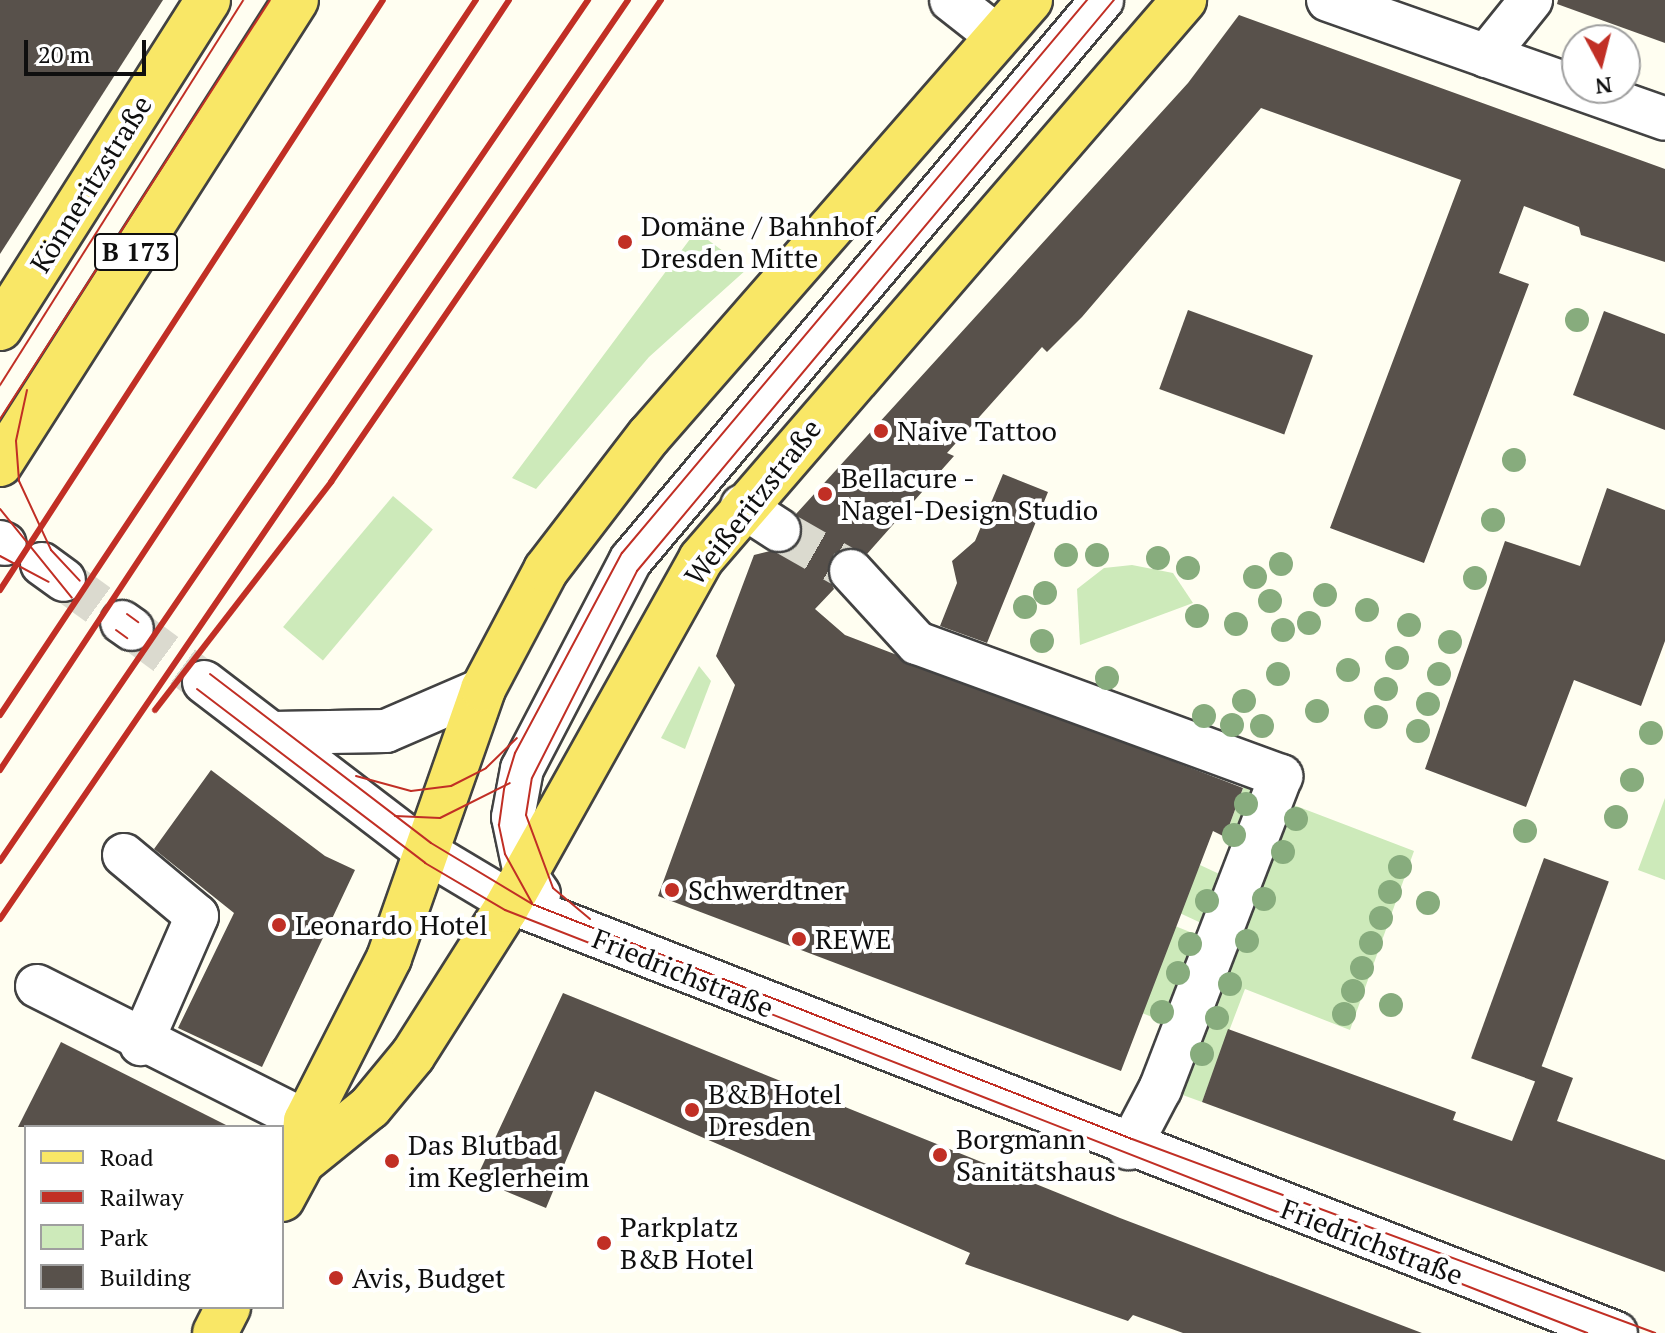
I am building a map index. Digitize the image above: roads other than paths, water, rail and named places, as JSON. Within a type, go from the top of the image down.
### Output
[{"type":"main road","name":"Könneritzstraße","points":[[0,328],[208,0]]},
{"type":"main road","name":"B 173","points":[[0,464],[296,0]]},
{"type":"main road","points":[[297,1161],[389,958],[483,689],[546,570],[649,436],[1030,0]]},
{"type":"main road","name":"Weißeritzstraße","points":[[297,1161],[370,1107],[413,1055],[518,888],[701,559],[742,506],[1184,0]]},
{"type":"main road","points":[[215,1333],[227,1309]]},
{"type":"street","points":[[951,0],[998,37]]},
{"type":"street","points":[[518,888],[513,817],[522,769],[631,560],[1102,0]]},
{"type":"street","points":[[1328,0],[1665,119]]},
{"type":"street","points":[[1486,56],[1531,0]]},
{"type":"street","points":[[742,506],[779,530]]},
{"type":"street","points":[[851,571],[917,643],[1021,684],[1281,776],[1160,1089],[1129,1148]]},
{"type":"street","name":"Friedrichstraße","points":[[204,682],[428,853],[518,888],[573,928],[1129,1148],[1616,1333]]},
{"type":"street","points":[[273,733],[386,731],[483,689]]},
{"type":"street","points":[[124,855],[197,916],[141,1044]]},
{"type":"street","points":[[37,986],[141,1044],[249,1125]]},
{"type":"tunnel","points":[[779,530],[851,571]]},
{"type":"tunnel","points":[[64,580],[122,622]]},
{"type":"tunnel","points":[[132,629],[204,682]]},
{"type":"tram line","points":[[0,385],[243,0]]},
{"type":"tram line","points":[[0,419],[270,0]]},
{"type":"tram line","points":[[532,903],[505,854],[499,825],[504,789],[515,753],[622,553],[1087,0]]},
{"type":"tram line","points":[[590,919],[553,888],[526,815],[532,778],[637,571],[1114,0]]},
{"type":"tram line","points":[[27,390],[16,441],[19,481],[51,550],[80,581]]},
{"type":"tram line","points":[[0,509],[72,598]]},
{"type":"tram line","points":[[0,556],[49,582]]},
{"type":"tram line","points":[[127,614],[138,622]]},
{"type":"tram line","points":[[116,630],[127,638]]},
{"type":"tram line","points":[[210,674],[431,843],[532,904],[1132,1139],[1655,1333]]},
{"type":"tram line","points":[[197,689],[425,863],[505,910],[1587,1333]]},
{"type":"tram line","points":[[356,776],[411,791],[451,786],[486,768],[517,738]]},
{"type":"tram line","points":[[395,816],[440,818],[510,783]]},
{"type":"railway","points":[[0,590],[383,0]]},
{"type":"railway","points":[[0,715],[476,0]]},
{"type":"railway","points":[[0,770],[509,0]]},
{"type":"railway","points":[[0,861],[588,0]]},
{"type":"railway","points":[[0,919],[628,0]]},
{"type":"railway","points":[[155,710],[331,482],[661,0]]},
{"type":"place","name":"Domäne / Bahnhof Dresden Mitte","points":[[625,242]]},
{"type":"place","name":"Naive Tattoo","points":[[881,431]]},
{"type":"place","name":"Bellacure - Nagel-Design Studio","points":[[825,494]]},
{"type":"place","name":"Schwerdtner","points":[[672,890]]},
{"type":"place","name":"Leonardo Hotel","points":[[279,925]]},
{"type":"place","name":"REWE","points":[[799,939]]},
{"type":"place","name":"B&B Hotel Dresden","points":[[692,1110]]},
{"type":"place","name":"Borgmann Sanitätshaus","points":[[940,1155]]},
{"type":"place","name":"Das Blutbad im Keglerheim","points":[[392,1161]]},
{"type":"place","name":"Parkplatz B&B Hotel","points":[[604,1243]]},
{"type":"place","name":"Avis, Budget","points":[[336,1278]]}]
